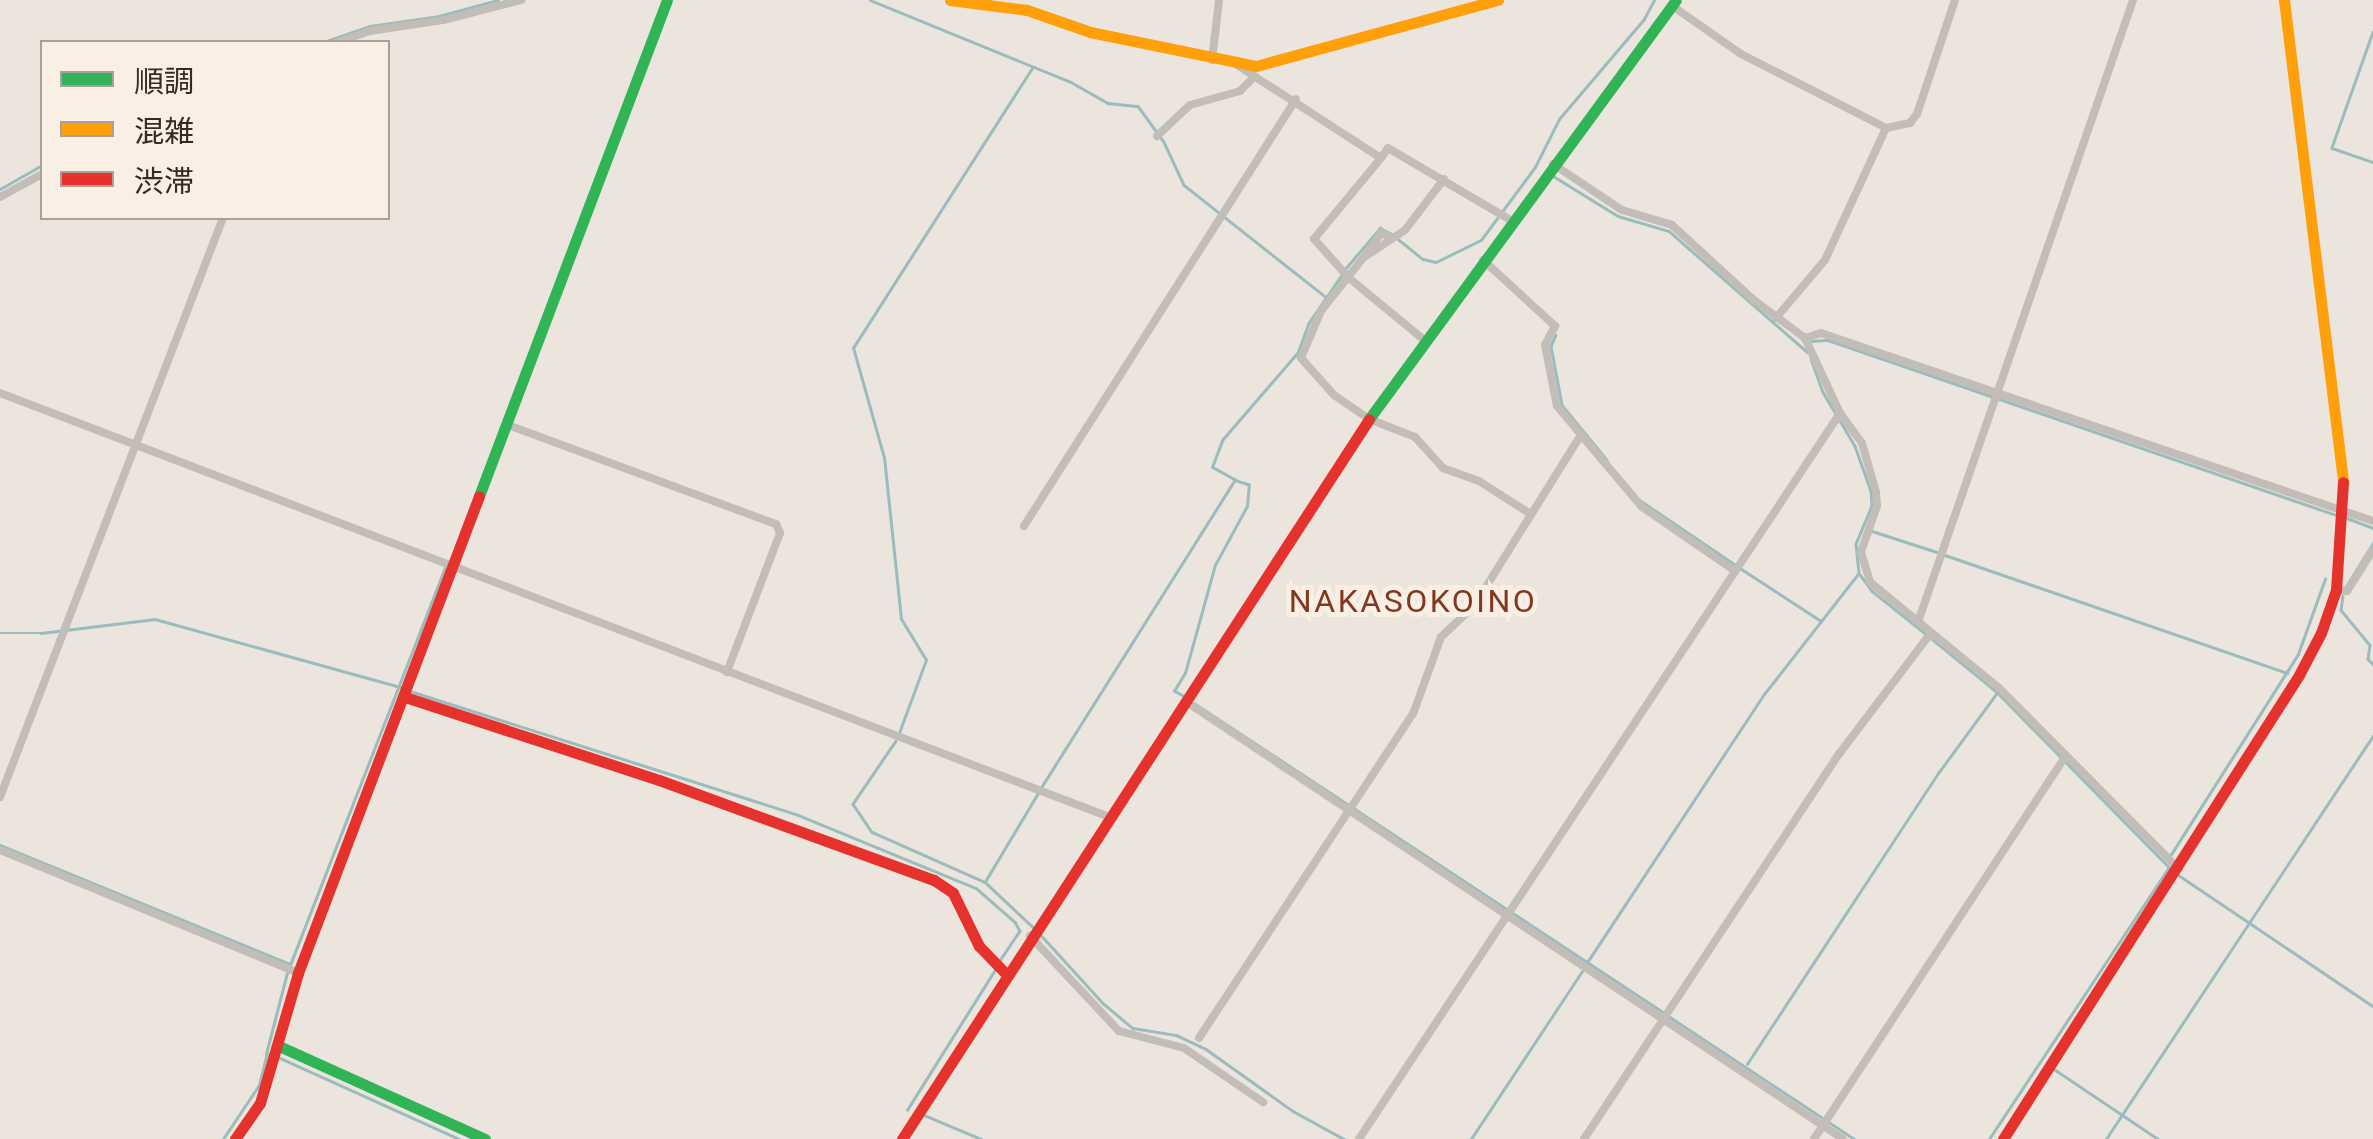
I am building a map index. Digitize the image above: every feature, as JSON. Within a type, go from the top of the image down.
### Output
[{"type":"street","points":[[344,40],[370,31],[444,20],[522,0]]},
{"type":"street","points":[[235,1139],[260,1103],[298,973],[667,0]]},
{"type":"street","points":[[950,0],[1017,4],[1090,32],[1237,65],[1283,62],[1498,0]]},
{"type":"street","points":[[1212,60],[1219,0]]},
{"type":"street","points":[[902,1139],[1030,936],[1369,419],[1481,258],[1674,2],[1741,54],[1886,128],[1910,123],[1917,114],[1955,0]]},
{"type":"street","points":[[1918,622],[2134,0]]},
{"type":"street","points":[[2004,1139],[2179,870],[2299,674],[2336,590],[2344,510],[2338,414],[2284,0]]},
{"type":"street","points":[[1237,65],[1296,99],[1381,158]]},
{"type":"street","points":[[1156,136],[1190,105],[1240,91],[1255,76]]},
{"type":"street","points":[[1024,526],[1296,99]]},
{"type":"street","points":[[1776,318],[1825,260],[1886,128]]},
{"type":"street","points":[[1423,340],[1350,278],[1314,239],[1388,148],[1510,220]]},
{"type":"street","points":[[1553,164],[1622,210],[1672,225],[1776,318],[1805,338],[1840,413],[1862,442],[1878,502],[1862,541],[1862,566],[1870,582],[1999,688],[2179,870]]},
{"type":"street","points":[[0,197],[40,175]]},
{"type":"street","points":[[1444,179],[1406,230],[1363,258],[1321,311],[1301,358],[1334,395],[1369,419],[1415,437],[1444,468],[1479,482],[1529,513]]},
{"type":"street","points":[[0,797],[222,220]]},
{"type":"street","points":[[1481,258],[1555,326],[1546,345],[1557,406],[1581,436],[1642,507],[1735,571]]},
{"type":"street","points":[[1805,338],[1820,332],[2373,521]]},
{"type":"street","points":[[0,393],[1109,817]]},
{"type":"street","points":[[1359,1139],[1840,413]]},
{"type":"street","points":[[508,425],[776,524],[780,533],[726,672]]},
{"type":"street","points":[[1199,1038],[1412,714],[1441,637],[1474,606],[1581,436]]},
{"type":"street","points":[[2336,590],[2348,591],[2373,550]]},
{"type":"street","points":[[1584,1139],[1839,754],[1931,633]]},
{"type":"street","points":[[405,696],[659,780],[934,880],[953,893],[979,946],[1006,974]]},
{"type":"street","points":[[1184,701],[1843,1139]]},
{"type":"street","points":[[1814,1139],[2066,756]]},
{"type":"street","points":[[0,850],[298,973]]},
{"type":"street","points":[[1030,936],[1120,1031],[1184,1048],[1263,1102]]},
{"type":"street","points":[[279,1046],[484,1139]]},
{"type":"waterway","points":[[330,40],[370,26],[439,16],[498,0]]},
{"type":"waterway","points":[[870,0],[1071,82],[1108,103],[1138,106],[1164,142],[1184,185],[1326,297]]},
{"type":"waterway","points":[[1398,239],[1423,259],[1436,262],[1481,240],[1535,167],[1559,119],[1644,19],[1654,0]]},
{"type":"waterway","points":[[2373,32],[2332,148],[2373,162]]},
{"type":"waterway","points":[[899,733],[926,660],[901,619],[884,458],[853,348],[1032,68]]},
{"type":"waterway","points":[[0,189],[40,166]]},
{"type":"waterway","points":[[1550,174],[1618,216],[1669,231],[1807,352]]},
{"type":"waterway","points":[[1345,269],[1380,228],[1392,234]]},
{"type":"waterway","points":[[1042,786],[1235,480],[1212,467],[1223,439],[1298,352],[1308,324],[1341,276]]},
{"type":"waterway","points":[[1556,335],[1551,346],[1562,405],[1607,460]]},
{"type":"waterway","points":[[1812,341],[1828,340],[2339,516]]},
{"type":"waterway","points":[[1811,359],[1823,392],[1855,446],[1871,491],[1872,506],[1856,544],[1859,573],[1872,591],[1926,634]]},
{"type":"waterway","points":[[1183,696],[1174,691],[1185,673],[1215,565],[1247,506],[1249,485],[1237,481]]},
{"type":"waterway","points":[[1641,501],[1734,564]]},
{"type":"waterway","points":[[2347,518],[2373,528]]},
{"type":"waterway","points":[[1869,530],[1937,552]]},
{"type":"waterway","points":[[2345,588],[2373,543]]},
{"type":"waterway","points":[[1945,555],[2287,673]]},
{"type":"waterway","points":[[290,965],[445,568]]},
{"type":"waterway","points":[[1740,568],[1821,621]]},
{"type":"waterway","points":[[1588,961],[1765,693],[1858,574]]},
{"type":"waterway","points":[[2170,856],[2298,654],[2325,579]]},
{"type":"waterway","points":[[2343,596],[2341,610],[2370,645],[2368,659],[2373,664]]},
{"type":"waterway","points":[[0,633],[41,633],[155,619],[403,688]]},
{"type":"waterway","points":[[1932,639],[1997,692],[2171,869]]},
{"type":"waterway","points":[[410,691],[798,815],[976,888],[1020,931],[1000,961]]},
{"type":"waterway","points":[[1747,1064],[1939,772],[1996,694]]},
{"type":"waterway","points":[[1194,703],[1663,1012]]},
{"type":"waterway","points":[[2106,1139],[2373,736]]},
{"type":"waterway","points":[[896,741],[853,804],[872,832],[985,882],[1034,928]]},
{"type":"waterway","points":[[986,880],[1038,793]]},
{"type":"waterway","points":[[0,845],[290,964]]},
{"type":"waterway","points":[[1989,1139],[2168,869]]},
{"type":"waterway","points":[[2177,874],[2373,1006]]},
{"type":"waterway","points":[[1040,934],[1104,1004],[1133,1028],[1176,1035],[1206,1049],[1293,1111],[1344,1139]]},
{"type":"waterway","points":[[907,1110],[996,968]]},
{"type":"waterway","points":[[1471,1139],[1584,968]]},
{"type":"waterway","points":[[266,1054],[287,973]]},
{"type":"waterway","points":[[1670,1017],[1854,1139]]},
{"type":"waterway","points":[[223,1139],[259,1085],[267,1054]]},
{"type":"waterway","points":[[280,1058],[459,1139]]},
{"type":"waterway","points":[[2054,1069],[2158,1139]]},
{"type":"waterway","points":[[924,1115],[981,1139]]},
{"type":"traffic: fast","points":[[479,496],[667,0]]},
{"type":"traffic: fast","points":[[1369,419],[1676,0]]},
{"type":"traffic: fast","points":[[279,1046],[485,1139]]},
{"type":"traffic: slow","points":[[950,0],[1027,10],[1090,32],[1256,66],[1498,0]]},
{"type":"traffic: slow","points":[[2284,0],[2343,482]]},
{"type":"traffic: jam","points":[[902,1139],[1369,419]]},
{"type":"traffic: jam","points":[[2003,1139],[2299,675],[2321,633],[2336,590],[2343,482]]},
{"type":"traffic: jam","points":[[235,1139],[260,1103],[298,973],[479,496]]},
{"type":"traffic: jam","points":[[405,697],[659,780],[934,880],[953,893],[979,946],[1006,974]]},
{"type":"district","name":"NAKASOKOINO","points":[[1413,601]]}]
